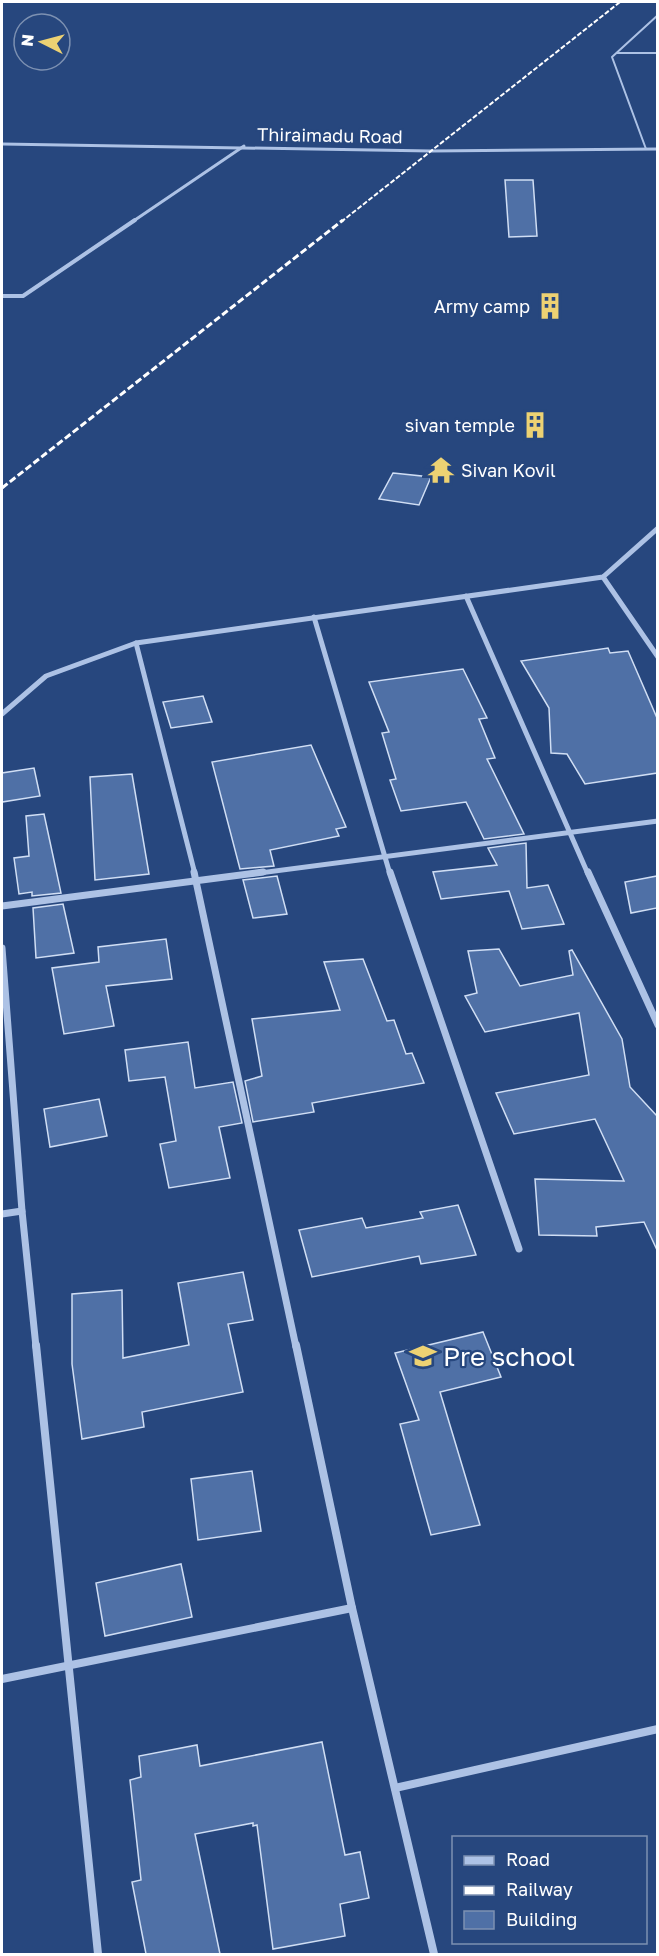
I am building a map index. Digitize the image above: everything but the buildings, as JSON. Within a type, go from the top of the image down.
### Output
[{"type":"street","name":"Thiraimadu Road","points":[[2,144],[245,146],[431,151],[657,149]]},
{"type":"street","points":[[2,296],[22,296],[245,146]]},
{"type":"street","points":[[2,714],[46,676],[136,643],[603,577],[657,528]]},
{"type":"street","points":[[603,577],[657,657]]},
{"type":"street","points":[[466,597],[657,1025]]},
{"type":"street","points":[[314,617],[384,855],[519,1249]]},
{"type":"street","points":[[136,643],[197,882],[352,1608],[434,1954]]},
{"type":"street","points":[[2,906],[657,821]]},
{"type":"street","points":[[2,948],[22,1211],[98,1954]]},
{"type":"street","points":[[2,1214],[22,1211]]},
{"type":"street","points":[[2,1679],[352,1608]]},
{"type":"street","points":[[395,1788],[657,1729]]},
{"type":"lane","points":[[646,149],[612,57],[657,15]]},
{"type":"lane","points":[[617,53],[657,53]]},
{"type":"railway","points":[[341,222],[620,2]]},
{"type":"railway","points":[[2,488],[343,220]]},
{"type":"place","name":"Army camp","points":[[550,306]]},
{"type":"place","name":"sivan temple","points":[[535,425]]},
{"type":"place","name":"Sivan Kovil","points":[[441,470]]},
{"type":"place","name":"Pre school","points":[[423,1356]]}]
